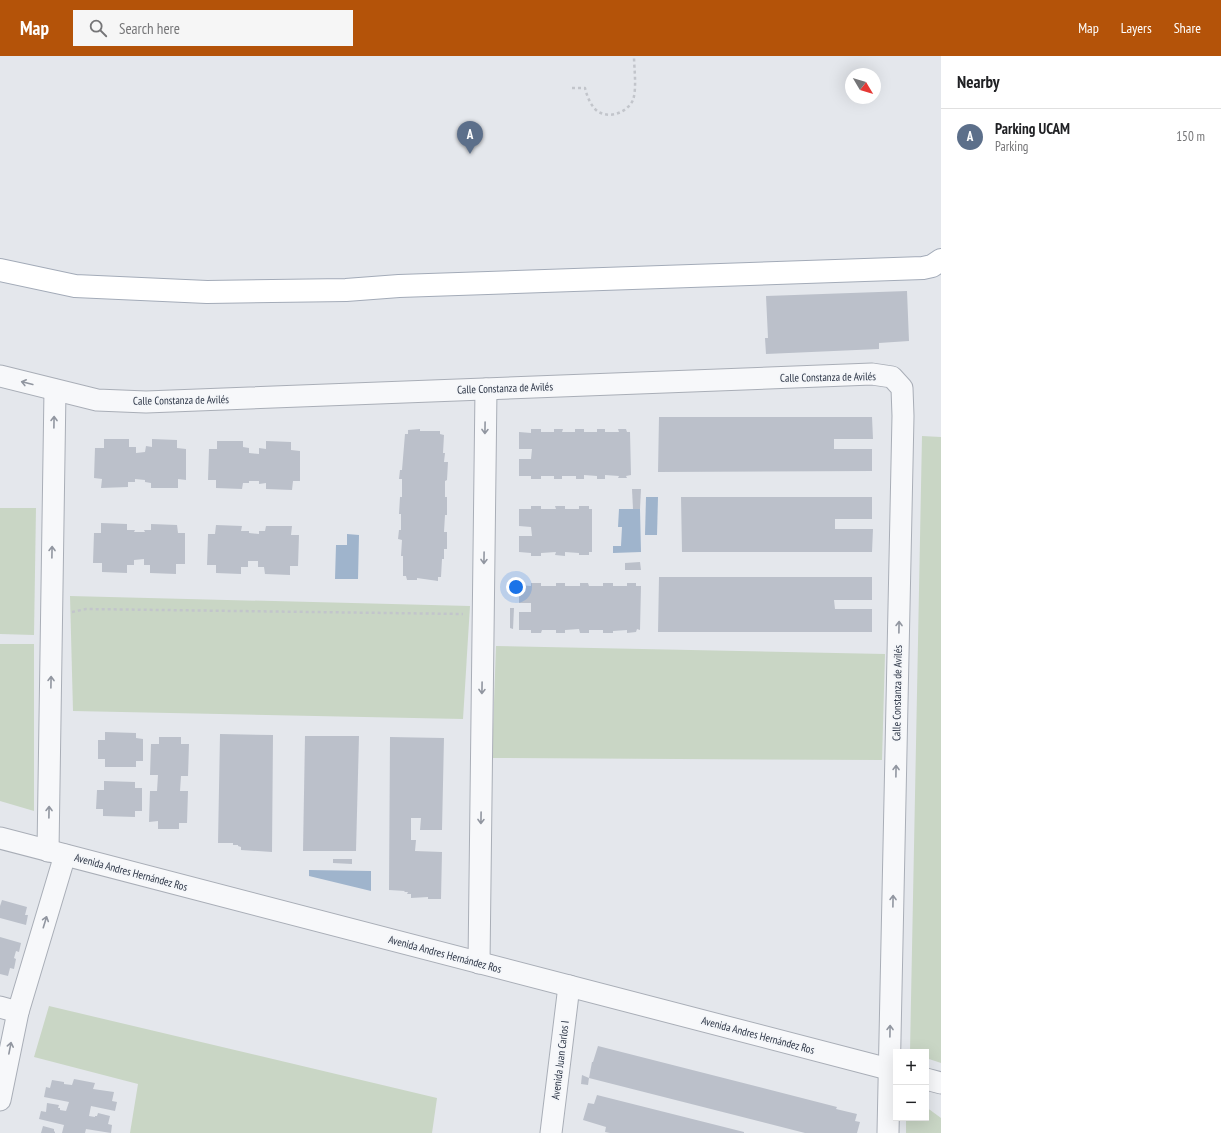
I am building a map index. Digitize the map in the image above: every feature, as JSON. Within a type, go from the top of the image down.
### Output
[{"type":"main road","points":[[0,270],[74,286],[207,292],[346,290],[399,286],[923,268],[938,266]]},
{"type":"street","name":"Calle Constanza de Avilés","points":[[0,376],[97,400],[146,402],[872,374],[892,377],[902,388],[903,416],[893,1049]]},
{"type":"street","points":[[479,963],[486,389]]},
{"type":"street","points":[[0,1100],[9,1009],[57,853],[52,613],[54,390]]},
{"type":"street","name":"Avenida Andres Hernández Ros","points":[[0,838],[893,1071]]},
{"type":"street","name":"Avenida Juan Carlos I","points":[[551,1133],[569,986]]},
{"type":"street","name":"Calle Constanza de Avilés","points":[[888,1133],[893,1071]]},
{"type":"street","points":[[929,1080],[941,1083]]},
{"type":"path","points":[[572,88],[585,88],[592,105],[597,111],[606,114],[614,114],[623,111],[629,106],[635,91],[634,56]]},
{"type":"path","points":[[52,613],[66,613],[86,610],[483,614]]},
{"type":"green space","points":[[922,436],[941,437],[941,1063],[929,1059],[929,1049],[910,1049]]},
{"type":"green space","points":[[0,508],[36,508],[34,635],[0,634]]},
{"type":"green space","points":[[70,596],[470,606],[463,719],[73,711]]},
{"type":"green space","points":[[0,644],[34,644],[34,811],[0,801]]},
{"type":"green space","points":[[496,646],[885,654],[882,760],[492,758]]},
{"type":"green space","points":[[49,1006],[437,1098],[432,1133],[130,1133],[138,1084],[34,1057]]},
{"type":"green space","points":[[929,1109],[941,1118],[941,1133],[906,1133],[906,1121],[929,1121]]},
{"type":"water","points":[[646,497],[658,497],[657,535],[645,535]]},
{"type":"water","points":[[619,509],[640,509],[641,552],[613,553],[613,546],[621,546],[622,527],[618,527]]},
{"type":"water","points":[[347,534],[359,535],[358,579],[335,579],[336,545],[347,545]]},
{"type":"water","points":[[309,870],[371,871],[371,891],[309,876]]},
{"type":"building","points":[[907,291],[909,341],[879,343],[879,349],[766,354],[765,338],[768,338],[766,296]]},
{"type":"building","points":[[659,417],[872,417],[873,439],[834,439],[834,449],[872,449],[872,471],[658,472]]},
{"type":"building","points":[[420,429],[420,431],[440,431],[440,434],[444,435],[444,462],[448,462],[447,480],[445,481],[447,515],[445,515],[444,532],[447,532],[447,549],[444,549],[441,577],[438,577],[438,581],[417,578],[417,580],[407,580],[406,576],[403,576],[403,556],[401,556],[402,540],[398,539],[399,530],[401,530],[401,514],[399,514],[400,497],[402,497],[402,479],[399,479],[400,470],[402,470],[405,434],[408,434],[408,430]]},
{"type":"building","points":[[531,429],[541,429],[541,432],[554,432],[554,429],[563,429],[562,432],[575,432],[575,429],[584,429],[584,432],[597,432],[597,429],[605,429],[605,432],[619,432],[618,429],[626,429],[627,432],[630,432],[631,475],[626,476],[627,478],[618,478],[619,476],[605,475],[605,479],[597,479],[597,476],[584,475],[584,479],[576,479],[576,476],[562,476],[562,479],[554,479],[554,476],[541,476],[541,479],[531,479],[531,476],[519,476],[519,459],[531,459],[532,449],[519,449],[519,432],[531,433]]},
{"type":"building","points":[[104,439],[129,439],[129,447],[136,447],[136,453],[145,452],[146,446],[152,447],[152,439],[177,440],[177,448],[186,449],[186,480],[178,479],[178,488],[151,488],[151,483],[145,482],[145,480],[135,479],[135,482],[128,482],[128,487],[101,488],[102,479],[94,478],[95,448],[104,448]]},
{"type":"building","points":[[217,441],[243,441],[243,447],[249,448],[249,453],[259,454],[259,448],[266,449],[266,441],[291,442],[291,450],[300,451],[300,481],[293,481],[292,490],[266,489],[266,483],[259,484],[259,481],[249,481],[249,483],[243,483],[242,489],[216,488],[216,480],[208,480],[209,449],[217,449]]},
{"type":"building","points":[[632,489],[641,489],[640,509],[633,509]]},
{"type":"building","points":[[681,497],[872,497],[872,519],[835,519],[835,529],[873,529],[872,552],[682,552]]},
{"type":"building","points":[[531,506],[541,506],[541,509],[556,509],[555,506],[565,506],[565,509],[579,509],[579,506],[589,506],[589,509],[592,509],[592,552],[589,552],[589,555],[579,555],[579,553],[565,552],[565,556],[555,555],[556,552],[541,553],[541,556],[531,556],[531,553],[519,552],[519,536],[532,536],[531,527],[519,526],[519,509],[531,509]]},
{"type":"building","points":[[101,523],[127,524],[127,530],[135,530],[134,532],[145,532],[144,530],[151,530],[151,524],[177,525],[178,533],[185,533],[185,564],[176,564],[176,574],[150,573],[150,565],[144,565],[144,559],[134,560],[134,565],[127,565],[127,573],[102,572],[102,563],[93,563],[94,533],[101,533]]},
{"type":"building","points":[[216,525],[242,526],[241,531],[249,531],[249,533],[259,534],[259,531],[265,531],[266,526],[292,526],[291,535],[299,535],[298,566],[290,566],[290,575],[265,574],[264,567],[258,567],[258,561],[248,561],[248,567],[241,567],[241,574],[216,573],[216,565],[207,565],[208,534],[215,534]]},
{"type":"building","points":[[640,562],[641,570],[625,570],[625,563]]},
{"type":"building","points":[[659,577],[872,577],[872,600],[834,600],[835,609],[872,609],[872,632],[658,632]]},
{"type":"building","points":[[531,583],[541,583],[541,586],[556,586],[556,583],[565,583],[565,586],[580,586],[580,583],[588,583],[589,586],[603,586],[603,583],[613,583],[613,586],[627,586],[627,583],[636,583],[636,586],[641,586],[640,630],[637,629],[636,632],[627,633],[627,630],[613,631],[613,633],[603,633],[603,630],[589,630],[589,633],[580,633],[579,629],[565,630],[565,633],[556,633],[556,630],[542,630],[541,633],[531,633],[531,630],[519,630],[519,612],[531,612],[531,603],[519,603],[519,585],[531,586]]},
{"type":"building","points":[[510,608],[514,608],[513,629],[510,628]]},
{"type":"building","points":[[105,732],[136,733],[136,738],[143,739],[143,761],[136,761],[136,767],[105,767],[105,759],[98,759],[98,740],[105,740]]},
{"type":"building","points":[[220,734],[273,735],[272,852],[241,850],[241,847],[238,845],[233,845],[233,843],[218,843]]},
{"type":"building","points":[[305,736],[359,736],[356,851],[303,851]]},
{"type":"building","points":[[159,737],[181,737],[181,744],[189,744],[188,776],[181,776],[180,791],[188,791],[187,823],[179,823],[179,829],[158,829],[158,821],[149,822],[150,791],[157,791],[158,775],[150,775],[151,744],[159,744]]},
{"type":"building","points":[[390,737],[444,738],[442,830],[420,830],[421,818],[411,818],[411,840],[416,840],[415,851],[442,852],[441,899],[428,899],[428,897],[411,898],[411,894],[407,894],[408,892],[389,890]]},
{"type":"building","points":[[104,781],[135,782],[135,788],[142,788],[142,811],[135,811],[135,817],[103,816],[103,809],[96,809],[97,790],[104,790]]},
{"type":"building","points":[[333,859],[352,859],[352,864],[333,863]]},
{"type":"building","points":[[2,900],[27,907],[25,915],[28,915],[26,925],[0,918],[0,906]]},
{"type":"building","points":[[0,937],[21,943],[19,952],[16,951],[14,958],[16,959],[14,969],[10,968],[8,976],[0,974]]},
{"type":"building","points":[[598,1046],[837,1107],[836,1109],[857,1114],[855,1121],[860,1122],[857,1133],[805,1133],[589,1078],[592,1062]]},
{"type":"building","points":[[582,1075],[589,1078],[588,1085],[581,1084]]},
{"type":"building","points":[[74,1079],[95,1083],[93,1089],[114,1092],[112,1101],[117,1102],[115,1111],[91,1106],[89,1116],[95,1117],[98,1113],[110,1116],[108,1124],[112,1125],[111,1133],[86,1129],[85,1133],[62,1133],[64,1125],[39,1119],[41,1111],[46,1112],[47,1103],[59,1105],[58,1108],[60,1108],[60,1110],[66,1111],[69,1102],[44,1097],[46,1087],[50,1088],[52,1080],[72,1085]]},
{"type":"building","points":[[597,1095],[744,1133],[605,1132],[606,1127],[583,1120],[588,1103],[594,1104]]},
{"type":"building","points":[[43,1126],[54,1129],[55,1133],[41,1133]]},
{"type":"place","name":"Parking UCAM","points":[[470,154]]}]
